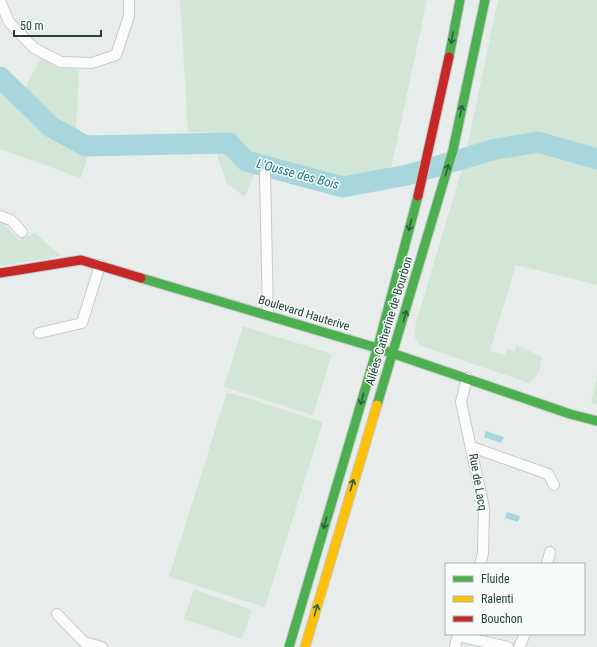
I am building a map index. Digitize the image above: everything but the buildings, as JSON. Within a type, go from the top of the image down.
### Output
[{"type":"main road","name":"Allées Catherine de Bourbon","points":[[289,647],[377,348],[420,188],[430,150],[460,0]]},
{"type":"main road","name":"Allées Catherine de Bourbon","points":[[305,647],[392,353],[401,329],[442,191],[453,150],[485,0]]},
{"type":"main road","name":"Boulevard Hauterive","points":[[0,273],[81,260],[268,314],[377,348],[570,414],[597,421]]},
{"type":"street","points":[[0,1],[9,22],[34,48],[61,62],[92,63],[116,55],[129,16],[129,0]]},
{"type":"street","points":[[265,174],[268,314]]},
{"type":"street","points":[[0,216],[12,220],[22,232]]},
{"type":"street","points":[[39,333],[82,323],[100,265]]},
{"type":"street","name":"Rue de Lacq","points":[[467,378],[461,402],[472,447],[484,508],[483,554],[480,563]]},
{"type":"street","name":"Rue de Lacq","points":[[472,447],[548,474],[554,485]]},
{"type":"street","points":[[547,563],[550,552]]},
{"type":"street","points":[[57,614],[83,644],[102,647]]},
{"type":"street","points":[[455,647],[458,635],[508,647]]},
{"type":"street","points":[[519,647],[525,635]]},
{"type":"green space","points":[[180,0],[427,0],[387,188],[280,165],[254,174],[245,197],[227,184],[209,132],[188,132]]},
{"type":"green space","points":[[498,0],[597,0],[597,285],[516,265],[490,351],[505,355],[507,349],[514,352],[517,345],[542,357],[539,373],[529,383],[421,346],[418,344],[415,336],[416,323],[464,162]]},
{"type":"green space","points":[[41,58],[79,70],[76,129],[80,134],[60,126],[23,91]]},
{"type":"green space","points":[[0,86],[33,116],[52,137],[66,145],[84,151],[87,158],[81,178],[0,149]]},
{"type":"green space","points":[[0,220],[19,240],[35,233],[61,256],[0,266]]},
{"type":"green space","points":[[243,326],[332,354],[313,415],[224,387]]},
{"type":"green space","points":[[597,375],[597,405],[591,403]]},
{"type":"green space","points":[[227,392],[323,422],[265,607],[169,577]]},
{"type":"green space","points":[[194,589],[252,610],[242,639],[184,619]]},
{"type":"water","points":[[486,431],[504,437],[501,443],[484,437]]},
{"type":"water","points":[[507,512],[520,516],[518,522],[505,518]]},
{"type":"waterway","name":"L'Ousse des Bois","points":[[0,77],[51,127],[86,146],[229,143],[246,161],[343,187],[407,175],[496,149],[538,142],[597,159]]},
{"type":"traffic: fast","points":[[449,57],[460,0]]},
{"type":"traffic: fast","points":[[377,405],[453,150],[485,0]]},
{"type":"traffic: fast","points":[[289,647],[380,339],[418,196]]},
{"type":"traffic: fast","points":[[141,278],[377,348],[570,414],[597,421]]},
{"type":"traffic: slow","points":[[305,647],[377,405]]},
{"type":"traffic: jam","points":[[418,196],[449,57]]},
{"type":"traffic: jam","points":[[0,273],[81,260],[141,278]]}]
